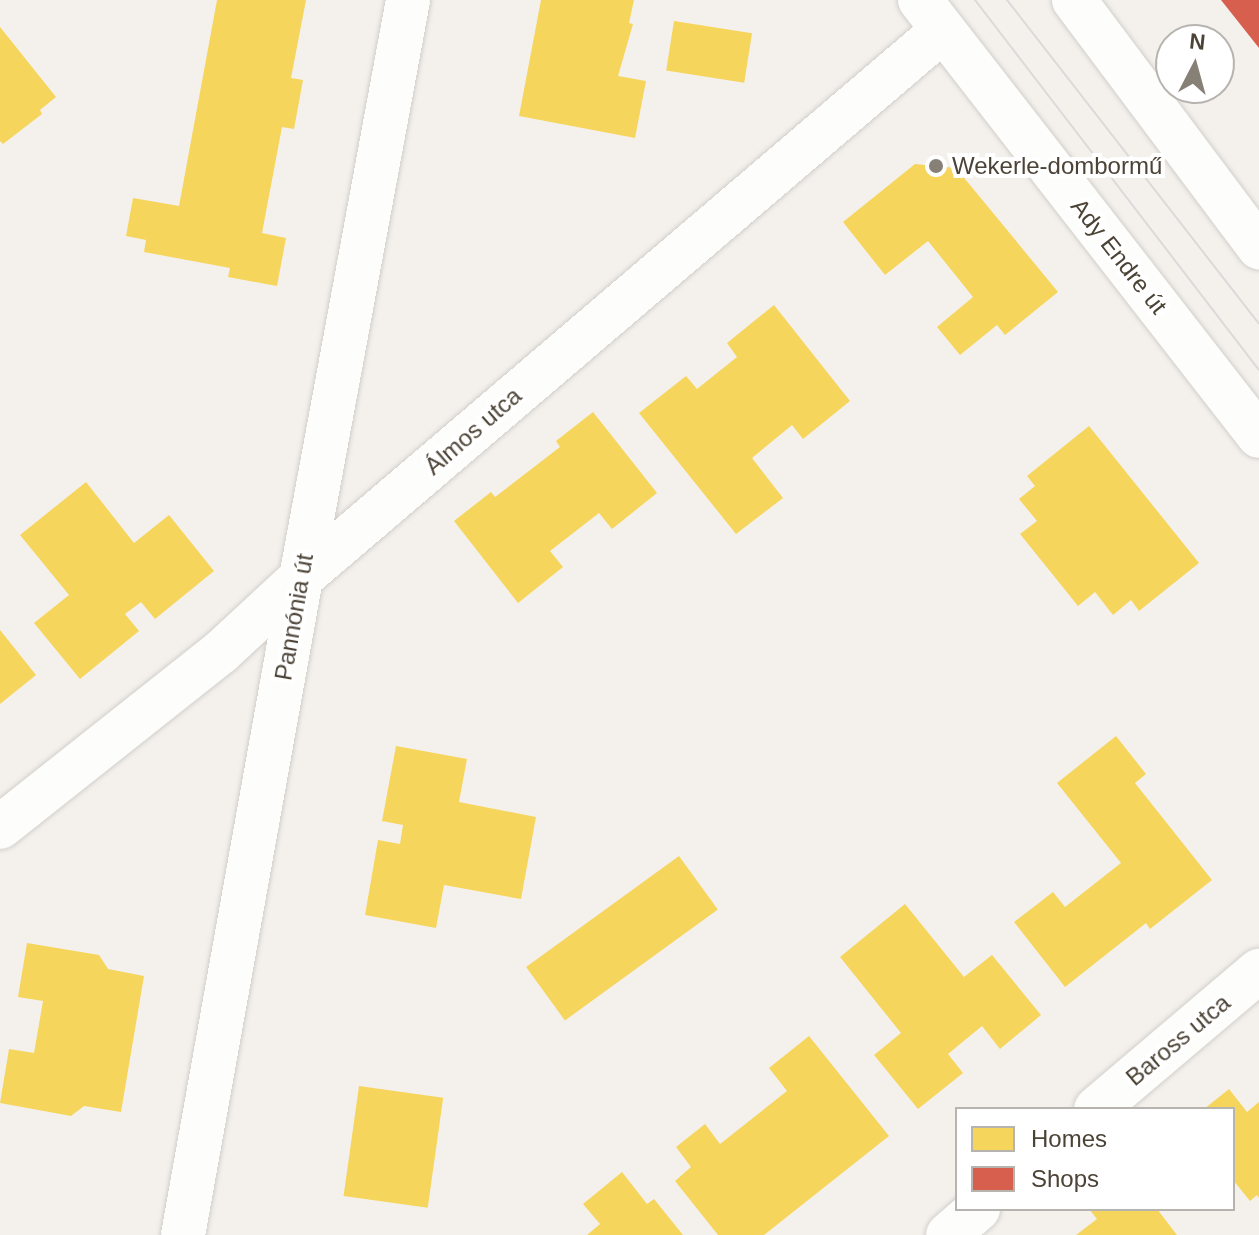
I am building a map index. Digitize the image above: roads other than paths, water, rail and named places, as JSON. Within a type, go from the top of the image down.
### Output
[{"type":"street","name":"Pannónia út","points":[[183,1235],[408,0]]},
{"type":"street","points":[[1074,0],[1259,247]]},
{"type":"street","name":"Álmos utca","points":[[0,827],[221,652],[932,15]]},
{"type":"street","name":"Ady Endre út","points":[[932,15],[1259,436]]},
{"type":"street","name":"Baross utca","points":[[1098,1107],[1259,971]]},
{"type":"street","points":[[948,1235],[976,1211]]},
{"type":"tram line","points":[[975,0],[1259,370]]},
{"type":"tram line","points":[[1007,0],[1259,324]]},
{"type":"place","name":"Wekerle-dombormű","points":[[936,166]]}]
